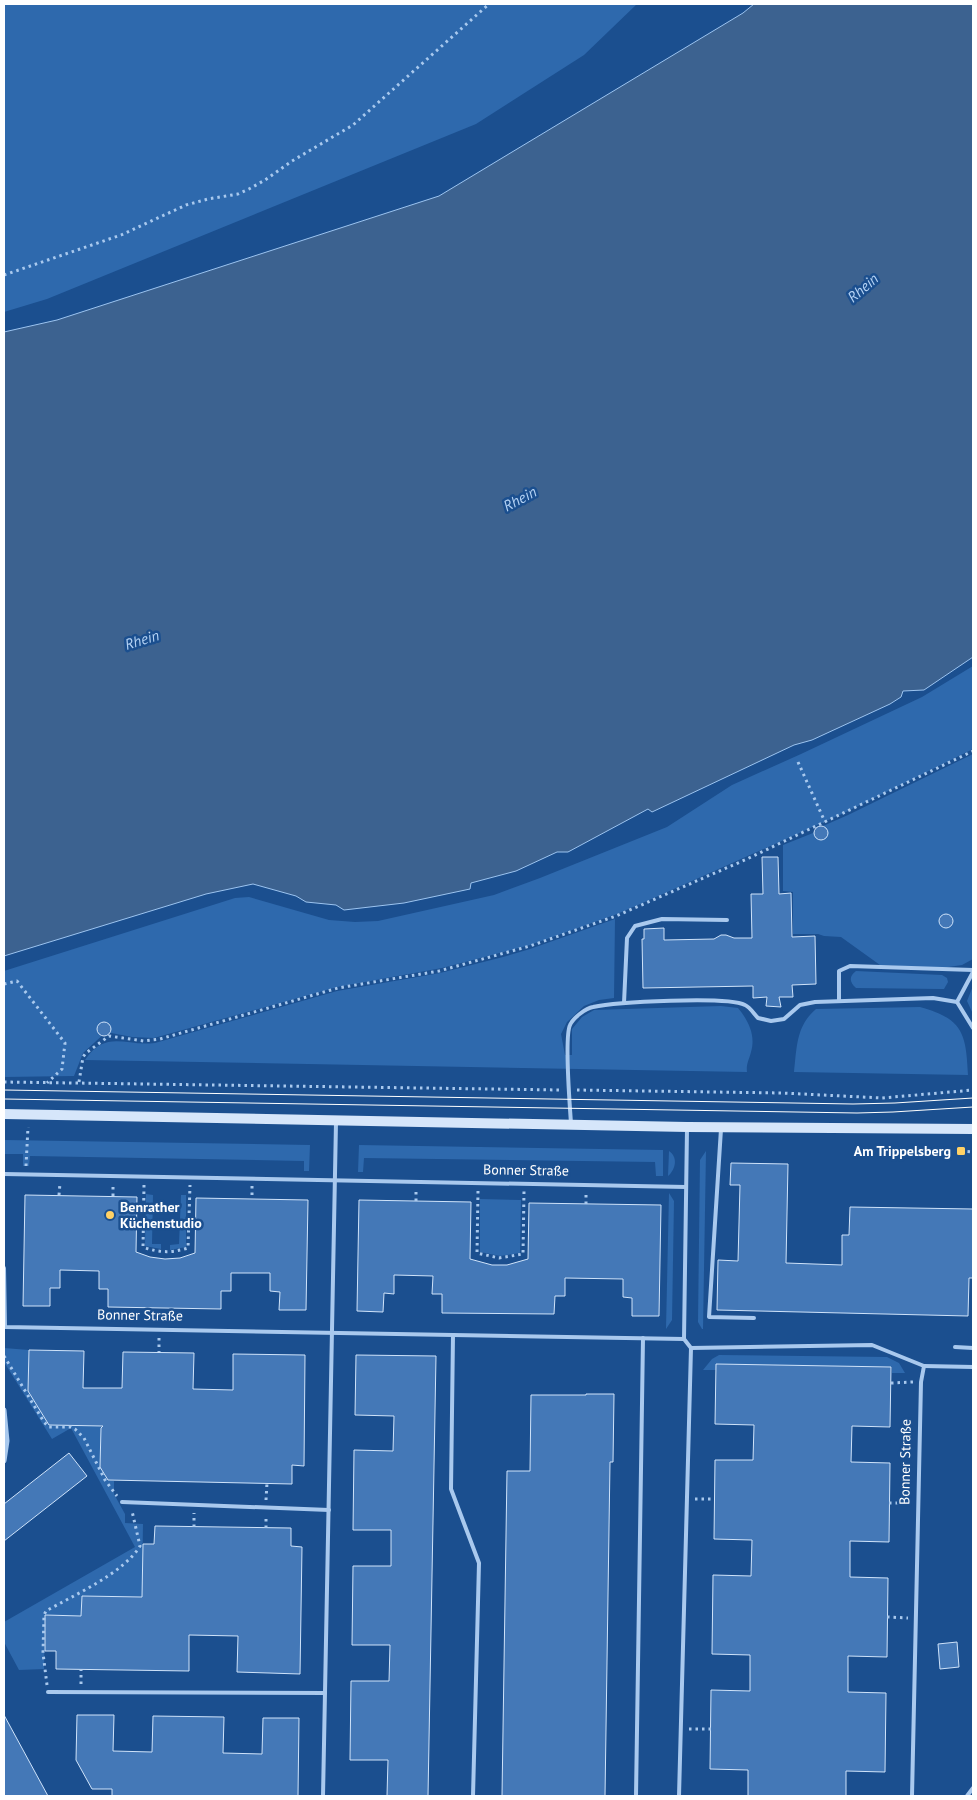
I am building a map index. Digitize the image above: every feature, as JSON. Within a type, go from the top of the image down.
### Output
[{"type":"main road","points":[[4,1114],[686,1127],[973,1129]]},
{"type":"street","points":[[4,1410],[7,1442],[4,1461]]},
{"type":"lane","points":[[624,1003],[627,938],[635,926],[662,919],[727,920]]},
{"type":"lane","points":[[839,1001],[839,971],[850,966],[973,971],[957,1002]]},
{"type":"lane","points":[[571,1124],[567,1040],[570,1024],[584,1011],[592,1007],[624,1003],[728,1000],[746,1005],[758,1018],[772,1021],[784,1019],[800,1005],[839,1001],[933,998],[957,1002],[973,1028]]},
{"type":"lane","points":[[323,1796],[336,1120]]},
{"type":"lane","points":[[678,1796],[691,1348],[684,1338],[686,1127]]},
{"type":"lane","points":[[721,1127],[709,1317],[754,1318]]},
{"type":"lane","name":"Bonner Straße","points":[[4,1174],[686,1187]]},
{"type":"lane","name":"Bonner Straße","points":[[4,1268],[5,1327],[684,1338]]},
{"type":"lane","points":[[453,1335],[451,1489],[478,1562],[473,1796]]},
{"type":"lane","points":[[636,1796],[643,1338]]},
{"type":"lane","points":[[691,1348],[872,1345],[924,1366],[973,1367]]},
{"type":"lane","points":[[955,1347],[973,1348]]},
{"type":"lane","name":"Bonner Straße","points":[[912,1796],[921,1382],[924,1366]]},
{"type":"lane","points":[[122,1502],[329,1510]]},
{"type":"lane","points":[[48,1692],[325,1693]]},
{"type":"lane","points":[[967,1796],[973,1788]]},
{"type":"path","points":[[4,275],[121,235],[186,205],[238,194],[257,185],[292,161],[353,125],[489,4]]},
{"type":"path","points":[[78,1082],[83,1057],[109,1036],[144,1041],[160,1039],[338,988],[439,971],[530,946],[616,916],[747,859],[973,751]]},
{"type":"path","points":[[798,762],[825,822]]},
{"type":"path","points":[[4,984],[18,980],[65,1043],[62,1069],[46,1083]]},
{"type":"path","points":[[4,1082],[782,1093],[882,1098],[973,1090]]},
{"type":"path","points":[[26,1174],[28,1114]]},
{"type":"path","points":[[961,1151],[973,1152]]},
{"type":"path","points":[[144,1176],[143,1247],[153,1251],[166,1252],[188,1248],[190,1177]]},
{"type":"path","points":[[478,1182],[477,1253],[499,1258],[523,1254],[524,1183]]},
{"type":"path","points":[[4,1356],[44,1422],[49,1427],[70,1427],[75,1429],[84,1438],[105,1480],[122,1502]]},
{"type":"path","points":[[891,1383],[921,1382]]},
{"type":"path","points":[[687,1499],[714,1499]]},
{"type":"path","points":[[48,1692],[43,1653],[44,1615],[46,1611],[119,1569],[135,1554],[140,1546],[131,1503]]},
{"type":"path","points":[[889,1503],[918,1503]]},
{"type":"path","points":[[887,1617],[916,1618]]},
{"type":"path","points":[[680,1729],[711,1729]]},
{"type":"shaded area","points":[[4,4],[637,4],[584,55],[476,124],[47,299],[4,312]]},
{"type":"shaded area","points":[[973,666],[973,749],[844,813],[617,914],[530,945],[442,968],[337,987],[154,1038],[132,1037],[106,1032],[83,1053],[74,1076],[4,1077],[4,971],[235,898],[249,897],[329,920],[355,922],[378,921],[494,895],[667,827],[732,785],[922,697]]},
{"type":"shaded area","points":[[973,754],[973,959],[962,965],[942,968],[880,965],[841,937],[818,934],[793,934],[793,892],[783,891],[783,845],[813,833],[817,826],[823,826],[848,815]]},
{"type":"shaded area","points":[[615,919],[614,998],[599,1000],[584,1006],[567,1022],[561,1034],[565,1055],[572,1055],[572,1029],[582,1017],[594,1010],[721,1006],[738,1008],[750,1028],[752,1046],[747,1064],[747,1072],[85,1060],[101,1045],[109,1042],[155,1043],[337,991],[440,973],[503,957]]},
{"type":"shaded area","points":[[856,971],[942,975],[947,978],[948,982],[944,989],[856,988],[852,984],[851,979]]},
{"type":"shaded area","points":[[973,986],[973,1014],[967,1001]]},
{"type":"shaded area","points":[[920,1007],[945,1017],[954,1023],[959,1030],[966,1048],[968,1075],[794,1072],[801,1030],[809,1016],[816,1009]]},
{"type":"shaded area","points":[[4,1140],[310,1145],[309,1171],[304,1171],[304,1161],[30,1156],[29,1166],[23,1166],[23,1154],[4,1154]]},
{"type":"shaded area","points":[[359,1145],[663,1150],[663,1176],[656,1176],[655,1162],[364,1158],[363,1172],[358,1172]]},
{"type":"shaded area","points":[[669,1151],[674,1156],[675,1163],[673,1170],[668,1176]]},
{"type":"shaded area","points":[[706,1151],[702,1329],[698,1322],[700,1160]]},
{"type":"shaded area","points":[[669,1193],[674,1201],[672,1320],[666,1329]]},
{"type":"shaded area","points":[[146,1194],[153,1195],[152,1244],[161,1244],[161,1249],[145,1246]]},
{"type":"shaded area","points":[[181,1195],[186,1195],[186,1247],[170,1250],[170,1245],[179,1244]]},
{"type":"shaded area","points":[[480,1199],[521,1200],[520,1253],[500,1256],[480,1252]]},
{"type":"shaded area","points":[[4,1348],[29,1350],[28,1391],[49,1425],[101,1426],[100,1467],[108,1480],[114,1481],[114,1494],[125,1514],[125,1523],[143,1524],[142,1582],[302,1585],[301,1599],[82,1596],[81,1616],[45,1615],[44,1669],[19,1670],[4,1642],[4,1622],[135,1547],[71,1428],[52,1439],[4,1362]]},
{"type":"shaded area","points":[[719,1355],[887,1357],[899,1363],[905,1373],[892,1373],[892,1367],[717,1364],[716,1370],[703,1370],[712,1359]]},
{"type":"water","name":"Rhein","points":[[754,4],[973,4],[973,657],[924,690],[903,691],[901,697],[890,704],[812,740],[794,745],[652,812],[648,809],[568,852],[557,852],[516,871],[471,883],[470,889],[404,903],[344,910],[336,905],[306,902],[296,896],[253,884],[206,894],[4,956],[4,332],[57,320],[439,196],[743,13]]},
{"type":"building","points":[[818,826],[824,826],[828,833],[824,840],[818,840],[814,836],[814,830]]},
{"type":"building","points":[[762,857],[778,857],[779,894],[791,893],[792,937],[815,936],[816,984],[792,985],[793,997],[779,997],[781,1007],[766,1006],[767,997],[753,998],[753,986],[643,988],[642,939],[644,939],[644,929],[664,928],[664,940],[714,939],[721,935],[734,938],[752,938],[751,894],[763,894]]},
{"type":"building","points":[[943,914],[949,914],[953,921],[949,928],[943,928],[939,924],[939,918]]},
{"type":"building","points":[[104,1022],[109,1024],[111,1029],[109,1034],[104,1036],[99,1034],[97,1029],[99,1024]]},
{"type":"building","points":[[731,1163],[788,1164],[786,1263],[842,1265],[842,1235],[849,1235],[850,1207],[973,1209],[973,1278],[969,1278],[968,1316],[717,1310],[718,1260],[738,1261],[740,1185],[730,1185]]},
{"type":"building","points":[[25,1195],[137,1197],[136,1252],[150,1257],[165,1259],[180,1258],[195,1253],[196,1198],[308,1200],[306,1310],[279,1310],[280,1292],[270,1291],[270,1273],[231,1273],[231,1291],[221,1291],[221,1309],[108,1307],[108,1289],[99,1289],[99,1271],[60,1270],[60,1288],[50,1288],[50,1306],[23,1306]]},
{"type":"building","points":[[359,1200],[471,1202],[470,1259],[492,1265],[507,1265],[528,1259],[529,1203],[661,1205],[659,1316],[632,1316],[632,1298],[623,1297],[623,1279],[565,1278],[565,1296],[555,1296],[554,1314],[442,1313],[442,1294],[432,1294],[433,1276],[394,1275],[394,1294],[384,1293],[383,1312],[357,1311]]},
{"type":"building","points":[[29,1350],[84,1351],[83,1388],[122,1388],[123,1352],[194,1353],[193,1389],[233,1390],[233,1354],[305,1355],[304,1466],[292,1465],[292,1484],[108,1480],[100,1467],[101,1428],[103,1426],[49,1425],[28,1391]]},
{"type":"building","points":[[356,1355],[436,1356],[428,1796],[387,1796],[388,1760],[350,1760],[351,1681],[389,1681],[390,1645],[352,1645],[353,1566],[391,1566],[391,1530],[353,1530],[354,1450],[393,1451],[394,1416],[355,1415]]},
{"type":"building","points":[[716,1364],[891,1367],[890,1427],[852,1426],[851,1462],[890,1463],[889,1542],[850,1541],[850,1577],[888,1578],[887,1657],[848,1656],[848,1692],[886,1693],[885,1772],[846,1771],[846,1796],[748,1796],[748,1770],[710,1769],[711,1690],[750,1691],[750,1655],[712,1654],[713,1575],[751,1576],[752,1540],[714,1539],[715,1460],[753,1460],[754,1425],[715,1424]]},
{"type":"building","points":[[614,1394],[613,1462],[610,1462],[605,1796],[502,1796],[507,1471],[530,1471],[531,1395]]},
{"type":"building","points":[[69,1453],[87,1476],[4,1541],[4,1504]]},
{"type":"building","points":[[155,1526],[291,1528],[291,1546],[302,1547],[300,1674],[237,1672],[238,1636],[189,1635],[189,1671],[56,1669],[56,1651],[45,1651],[45,1615],[81,1616],[82,1596],[142,1597],[143,1544],[154,1544]]},
{"type":"building","points":[[957,1642],[959,1667],[940,1669],[938,1644]]},
{"type":"building","points":[[4,1715],[48,1796],[4,1796]]},
{"type":"building","points":[[77,1715],[114,1715],[113,1751],[152,1752],[153,1716],[224,1717],[223,1753],[262,1754],[263,1718],[299,1718],[298,1796],[112,1796],[112,1789],[92,1789],[76,1760]]},
{"type":"tram line","points":[[4,1090],[853,1104],[973,1098]]},
{"type":"tram line","points":[[4,1099],[857,1113],[973,1107]]},
{"type":"place","name":"Am Trippelsberg","points":[[961,1151]]},
{"type":"place","name":"Benrather Küchenstudio","points":[[110,1215]]}]
